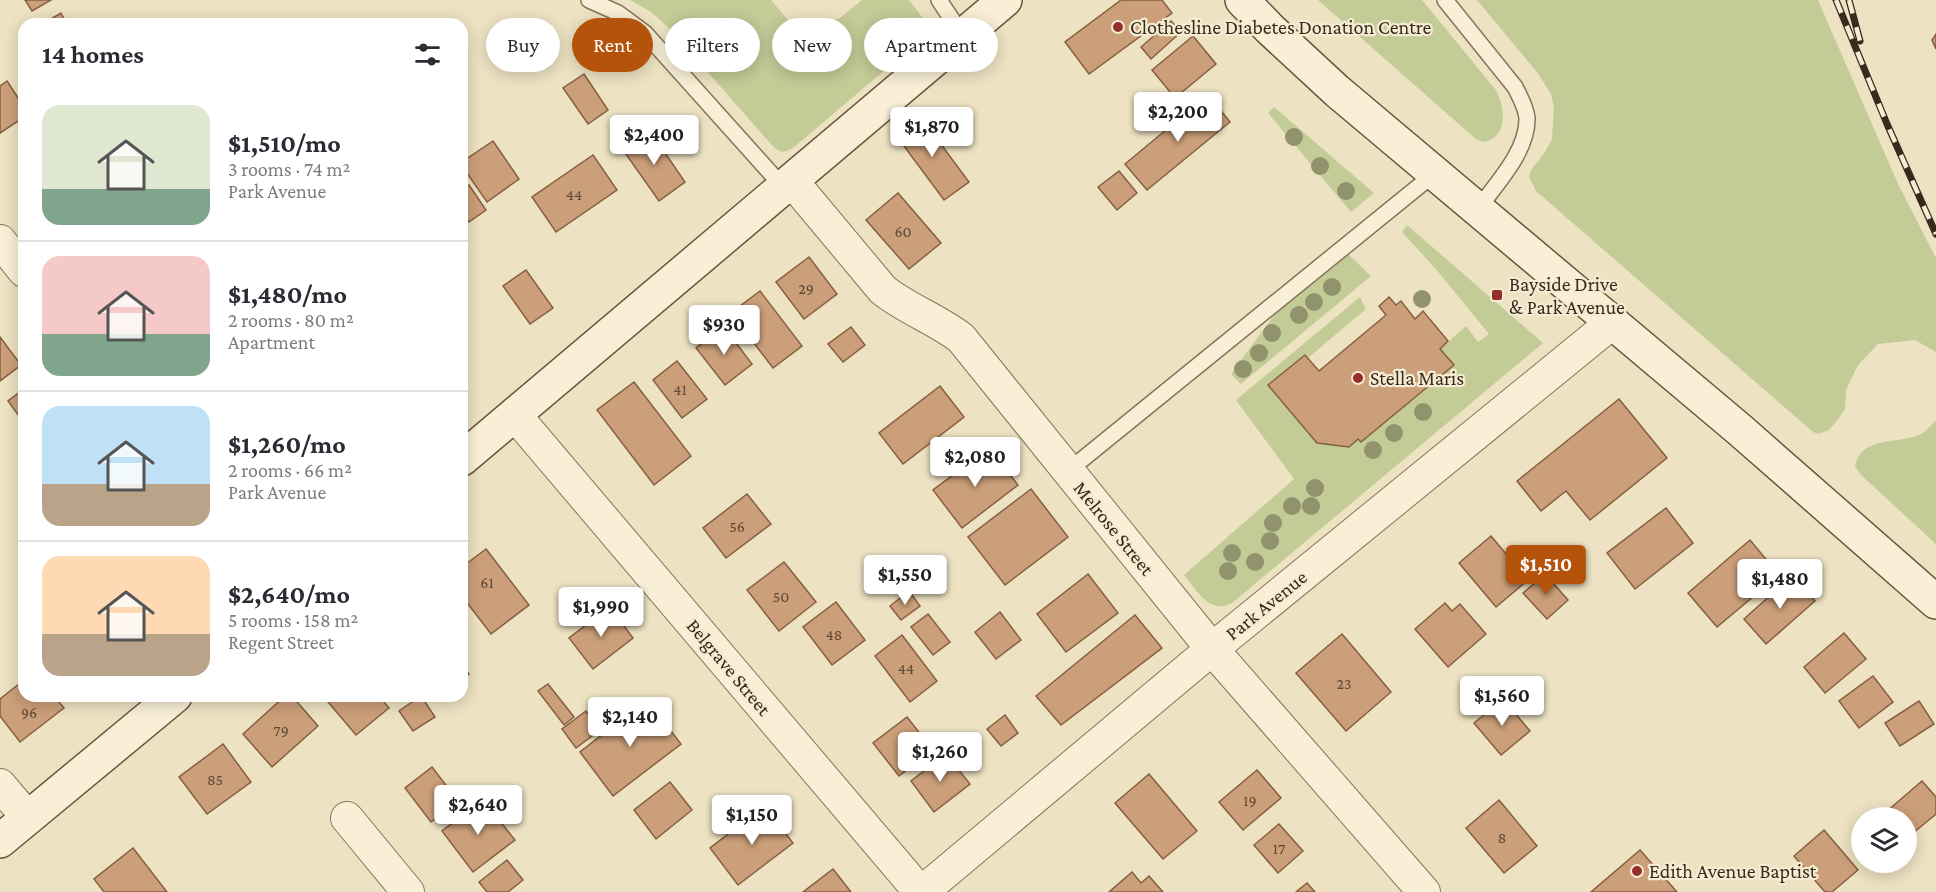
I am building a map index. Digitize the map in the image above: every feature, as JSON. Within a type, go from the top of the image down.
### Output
[{"type":"street","points":[[984,18],[1005,0]]},
{"type":"street","points":[[1242,0],[1337,91],[1740,430],[1936,602]]},
{"type":"street","points":[[468,454],[920,72]]},
{"type":"street","name":"Melrose Street","points":[[788,184],[883,290],[898,303],[945,326],[961,338],[1212,649],[1424,892]]},
{"type":"street","points":[[0,241],[18,264]]},
{"type":"street","name":"Park Avenue","points":[[921,892],[1212,649],[1613,322]]},
{"type":"street","name":"Belgrave Street","points":[[515,415],[921,892]]},
{"type":"street","points":[[0,841],[168,702]]},
{"type":"street","points":[[0,785],[28,818]]},
{"type":"street","points":[[347,818],[408,892]]},
{"type":"lane","points":[[589,0],[618,13],[645,33],[788,184]]},
{"type":"lane","points":[[939,0],[951,18]]},
{"type":"lane","points":[[1445,0],[1515,87],[1523,101],[1527,117],[1523,144],[1478,209]]},
{"type":"lane","points":[[1068,471],[1434,174]]},
{"type":"green space","points":[[630,0],[771,0],[786,18],[772,18],[772,72],[852,72],[852,18],[840,18],[862,0],[909,0],[923,18],[864,18],[864,72],[883,72],[793,148],[783,152],[772,145],[708,72],[760,72],[760,18],[665,18],[665,24],[651,12]]},
{"type":"green space","points":[[1318,0],[1422,0],[1495,89],[1503,111],[1498,133],[1493,139],[1485,142],[1477,140]]},
{"type":"green space","points":[[1477,0],[1818,0],[1898,184],[1936,258],[1936,352],[1915,340],[1878,344],[1858,365],[1846,390],[1845,409],[1839,418],[1829,430],[1818,434],[1813,432],[1536,191],[1529,177],[1531,170],[1552,139],[1554,108],[1551,94],[1537,72]]},
{"type":"green space","points":[[1274,107],[1374,193],[1351,212],[1268,113]]},
{"type":"green space","points":[[1407,225],[1543,343],[1232,603],[1224,606],[1211,604],[1199,594],[1184,575],[1294,479],[1236,400],[1360,297],[1366,309],[1308,358],[1305,355],[1269,385],[1317,443],[1358,439],[1361,442],[1454,365],[1440,349],[1466,326],[1478,342],[1489,334],[1402,232]]},
{"type":"green space","points":[[1348,254],[1371,276],[1241,384],[1231,374],[1275,314]]},
{"type":"green space","points":[[1936,421],[1936,544],[1860,474],[1855,466],[1865,449],[1921,434]]},
{"type":"building","points":[[25,0],[51,0],[32,11]]},
{"type":"building","name":"Clothesline Diabetes Donation Centre","points":[[1121,0],[1162,0],[1172,13],[1089,74],[1065,42]]},
{"type":"building","points":[[61,13],[64,18],[52,18]]},
{"type":"building","points":[[1171,21],[1181,32],[1151,59],[1141,47]]},
{"type":"building","points":[[1936,34],[1936,49],[1932,40]]},
{"type":"building","points":[[1193,36],[1216,64],[1175,98],[1152,70]]},
{"type":"building","points":[[584,74],[608,110],[588,124],[563,88]]},
{"type":"building","points":[[7,81],[18,98],[18,121],[0,133],[0,86]]},
{"type":"building","points":[[1208,95],[1230,122],[1147,190],[1125,164]]},
{"type":"building","points":[[920,116],[969,182],[944,200],[895,134]]},
{"type":"building","points":[[650,131],[685,182],[659,201],[623,150]]},
{"type":"building","points":[[493,141],[519,179],[487,202],[468,175],[468,158]]},
{"type":"building","points":[[593,155],[617,190],[556,232],[532,197]]},
{"type":"building","points":[[1119,171],[1137,193],[1117,210],[1098,187]]},
{"type":"building","points":[[468,186],[486,210],[469,222],[468,221]]},
{"type":"building","points":[[898,193],[941,243],[909,269],[866,220]]},
{"type":"building","points":[[809,257],[837,294],[804,319],[776,282]]},
{"type":"building","points":[[526,270],[553,308],[530,324],[503,286]]},
{"type":"building","points":[[760,291],[802,346],[773,368],[731,313]]},
{"type":"building","name":"Stella Maris","points":[[1389,297],[1396,305],[1401,301],[1415,319],[1423,311],[1448,341],[1440,349],[1454,365],[1361,442],[1358,439],[1349,447],[1317,443],[1268,385],[1305,355],[1319,371],[1386,315],[1379,306]]},
{"type":"building","points":[[724,327],[752,364],[725,385],[696,348]]},
{"type":"building","points":[[851,327],[865,345],[843,362],[828,344]]},
{"type":"building","points":[[0,337],[18,361],[18,367],[0,381]]},
{"type":"building","points":[[677,361],[707,399],[682,418],[653,380]]},
{"type":"building","points":[[634,382],[691,456],[654,485],[597,410]]},
{"type":"building","points":[[940,386],[964,417],[903,464],[879,433]]},
{"type":"building","points":[[18,394],[18,415],[8,401]]},
{"type":"building","points":[[1619,399],[1667,458],[1590,520],[1566,491],[1541,511],[1517,481]]},
{"type":"building","points":[[989,448],[1018,485],[962,528],[933,490]]},
{"type":"building","points":[[1031,489],[1068,537],[1005,585],[968,537]]},
{"type":"building","points":[[747,494],[771,524],[726,558],[703,528]]},
{"type":"building","points":[[1666,508],[1693,543],[1635,589],[1607,553]]},
{"type":"building","points":[[1491,536],[1528,580],[1496,607],[1459,563]]},
{"type":"building","points":[[1750,540],[1779,575],[1717,627],[1688,593]]},
{"type":"building","points":[[486,549],[529,605],[491,634],[468,604],[468,562]]},
{"type":"building","points":[[784,562],[816,602],[779,631],[747,590]]},
{"type":"building","points":[[1088,574],[1118,613],[1066,652],[1037,614]]},
{"type":"building","points":[[1545,574],[1568,600],[1547,619],[1523,593]]},
{"type":"building","points":[[1793,575],[1815,601],[1766,644],[1744,619]]},
{"type":"building","points":[[909,591],[920,606],[901,620],[890,606]]},
{"type":"building","points":[[836,602],[865,640],[832,665],[803,627]]},
{"type":"building","points":[[1445,603],[1452,611],[1460,604],[1486,634],[1448,667],[1415,629]]},
{"type":"building","points":[[610,607],[633,638],[593,669],[569,638]]},
{"type":"building","points":[[1000,612],[1021,640],[996,659],[975,632]]},
{"type":"building","points":[[928,614],[950,642],[933,655],[911,627]]},
{"type":"building","points":[[1135,615],[1162,648],[1061,725],[1036,696]]},
{"type":"building","points":[[1844,633],[1866,659],[1825,693],[1804,667]]},
{"type":"building","points":[[1342,634],[1391,692],[1346,731],[1296,673]]},
{"type":"building","points":[[902,635],[937,681],[910,702],[875,656]]},
{"type":"building","points":[[1873,676],[1893,702],[1859,728],[1839,701]]},
{"type":"building","points":[[548,684],[574,717],[564,725],[538,691]]},
{"type":"building","points":[[18,685],[18,702],[59,702],[64,708],[20,742],[0,716],[0,699]]},
{"type":"building","points":[[1503,699],[1530,731],[1501,755],[1474,723]]},
{"type":"building","points":[[647,700],[681,744],[613,796],[580,752]]},
{"type":"building","points":[[1919,701],[1934,724],[1900,746],[1885,723]]},
{"type":"building","points":[[278,702],[297,702],[318,726],[272,767],[243,734]]},
{"type":"building","points":[[328,702],[384,702],[389,708],[356,735]]},
{"type":"building","points":[[412,702],[425,702],[435,717],[413,731],[399,711]]},
{"type":"building","points":[[586,711],[600,730],[576,748],[562,729]]},
{"type":"building","points":[[1005,715],[1018,733],[1001,746],[987,729]]},
{"type":"building","points":[[907,717],[933,750],[899,776],[873,743]]},
{"type":"building","points":[[223,744],[251,782],[207,814],[179,777]]},
{"type":"building","points":[[946,754],[970,784],[934,812],[911,781]]},
{"type":"building","points":[[432,767],[458,801],[431,822],[405,788]]},
{"type":"building","points":[[1257,770],[1281,798],[1243,830],[1219,802]]},
{"type":"building","points":[[1149,774],[1197,831],[1163,859],[1115,803]]},
{"type":"building","points":[[1922,781],[1936,797],[1936,814],[1917,830],[1917,807],[1892,807]]},
{"type":"building","points":[[670,782],[692,810],[656,839],[634,810]]},
{"type":"building","points":[[483,800],[515,840],[473,872],[442,831]]},
{"type":"building","points":[[1499,800],[1537,846],[1504,873],[1466,828]]},
{"type":"building","points":[[765,806],[793,843],[738,885],[710,848]]},
{"type":"building","points":[[1279,824],[1303,851],[1278,873],[1254,845]]},
{"type":"building","points":[[1824,830],[1851,862],[1851,873],[1854,873],[1832,892],[1825,892],[1794,856]]},
{"type":"building","points":[[133,848],[167,892],[104,892],[94,879]]},
{"type":"building","name":"Edith Avenue Baptist","points":[[1640,850],[1677,892],[1591,892]]},
{"type":"building","points":[[507,860],[523,880],[508,892],[487,892],[479,882]]},
{"type":"building","points":[[833,869],[851,892],[803,892]]},
{"type":"building","points":[[1132,872],[1141,883],[1149,876],[1163,892],[1109,892]]},
{"type":"building","points":[[1307,883],[1315,892],[1296,892]]},
{"type":"railway","points":[[1836,0],[1887,124],[1936,234]]},
{"type":"railway","points":[[1849,0],[1860,41]]},
{"type":"place","name":"Clothesline Diabetes Donation Centre","points":[[1118,27]]},
{"type":"place","name":"Bayside Drive & Park Avenue","points":[[1497,295]]},
{"type":"place","name":"Stella Maris","points":[[1358,378]]},
{"type":"place","name":"Edith Avenue Baptist","points":[[1637,871]]}]
